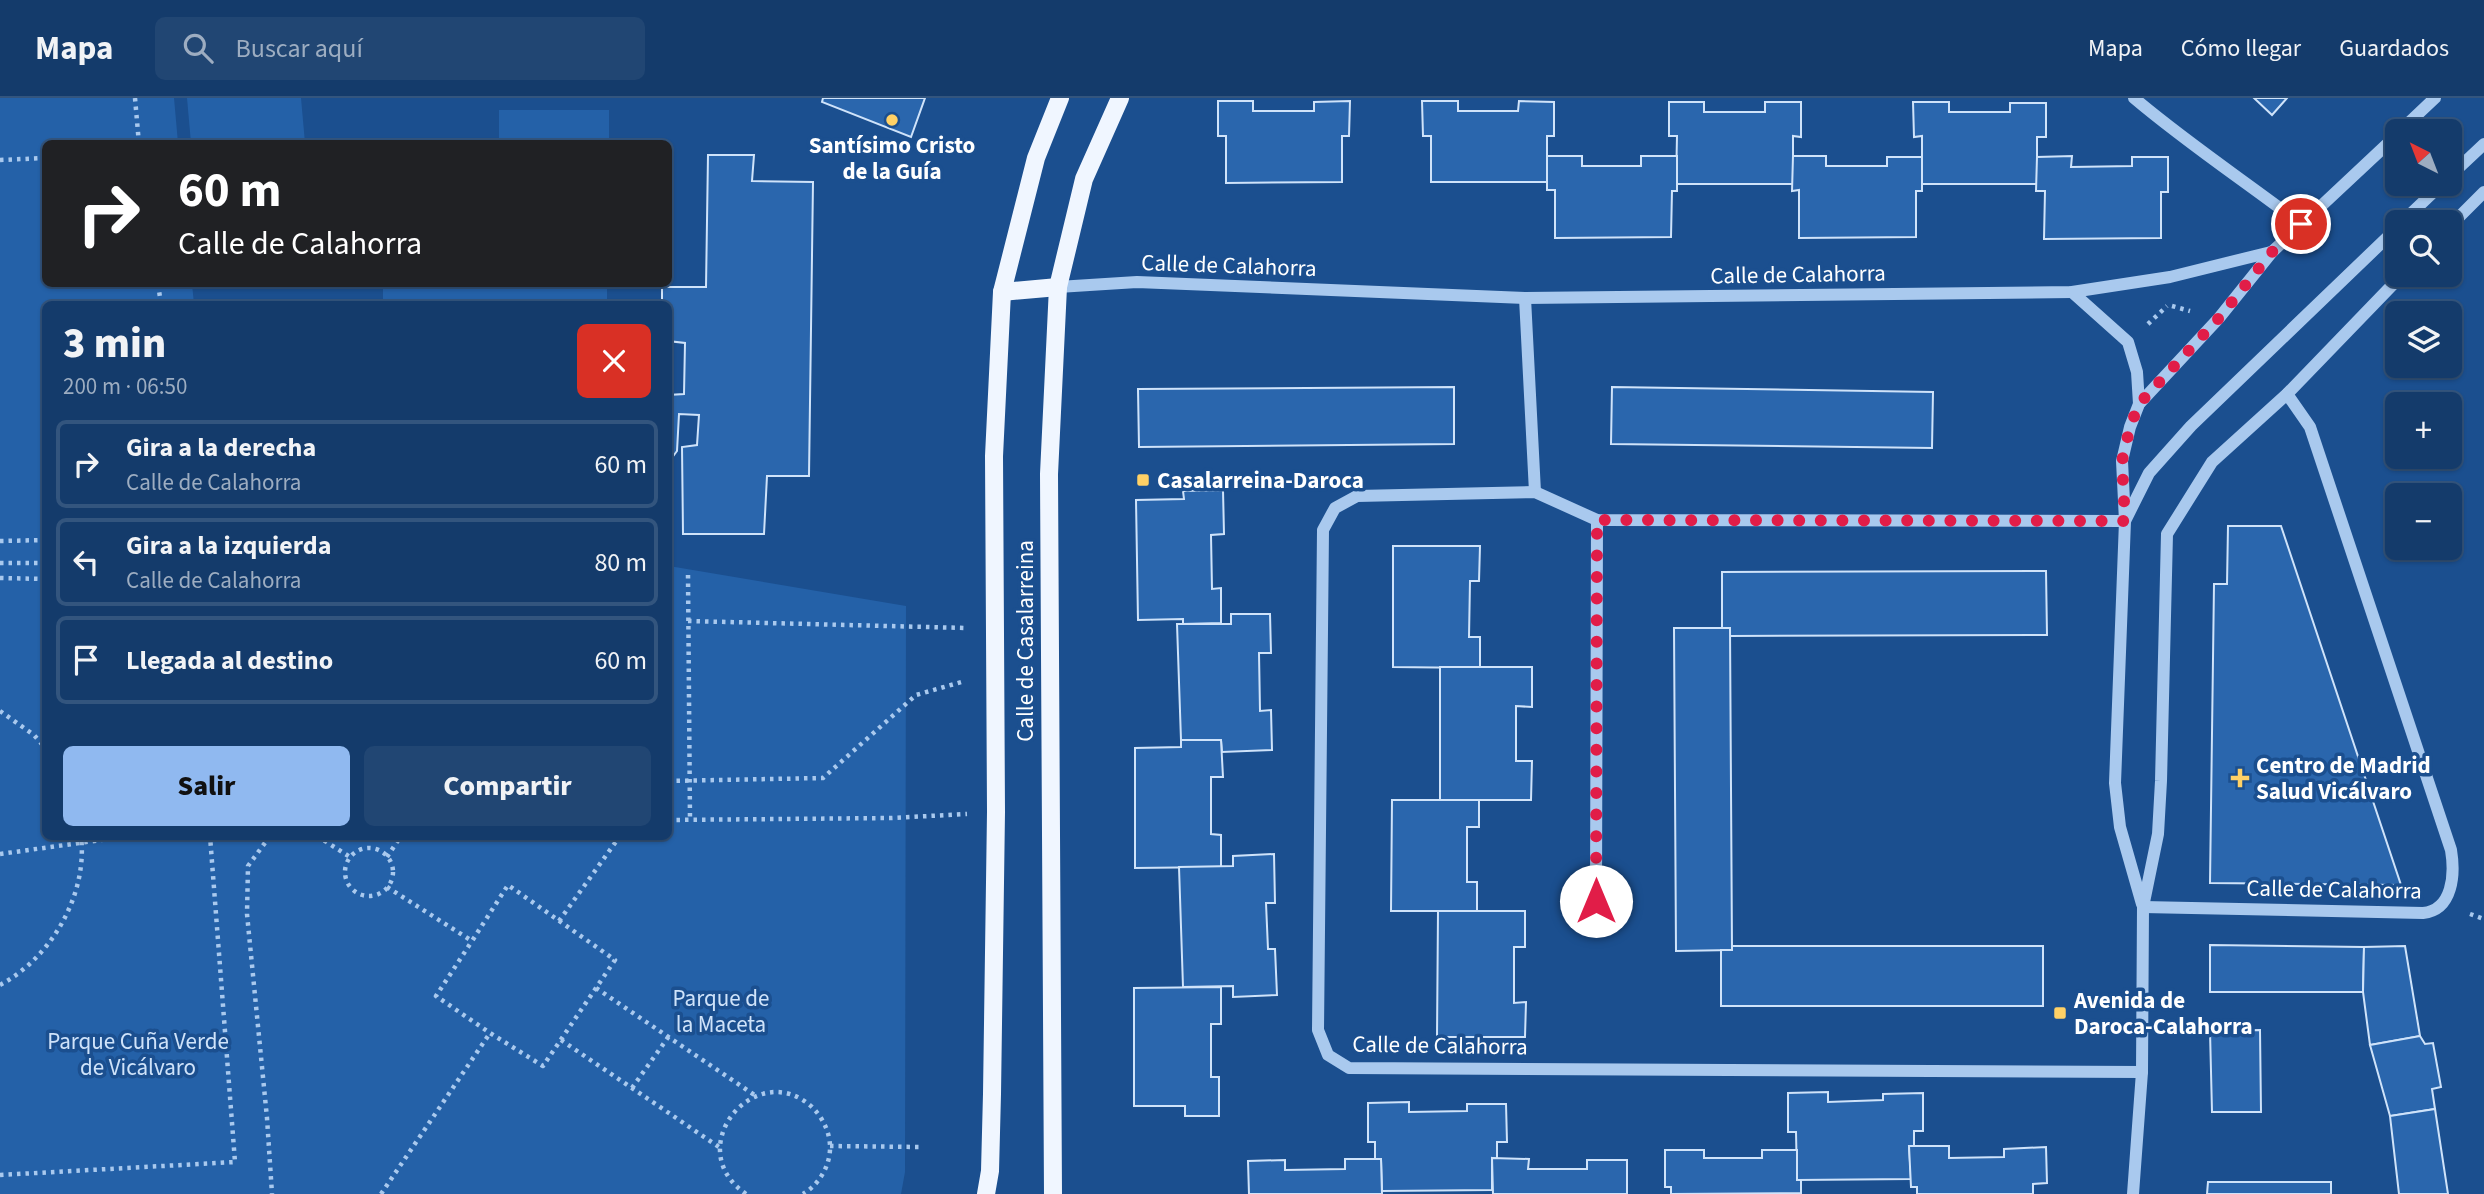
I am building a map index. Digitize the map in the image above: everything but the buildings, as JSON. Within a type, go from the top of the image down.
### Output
[{"type":"main road","name":"Calle de Casalarreina","points":[[986,1194],[990,1171],[992,1094],[996,673],[994,456],[1003,292],[1036,158],[1060,98]]},
{"type":"main road","name":"Calle de Casalarreina","points":[[1053,1194],[1049,474],[1058,287],[1084,179],[1120,98]]},
{"type":"main road","points":[[1003,292],[1058,287]]},
{"type":"street","points":[[2134,98],[2166,125],[2301,224]]},
{"type":"street","points":[[2413,119],[2435,98]]},
{"type":"street","points":[[2462,165],[2484,144]]},
{"type":"street","points":[[2143,907],[2120,827],[2115,783],[2125,521],[2122,461],[2130,427],[2139,404],[2219,318],[2272,252],[2385,145]]},
{"type":"street","points":[[2462,214],[2484,191]]},
{"type":"street","points":[[2415,210],[2429,196]]},
{"type":"street","points":[[2125,521],[2149,473],[2191,426],[2385,239]]},
{"type":"street","name":"Calle de Calahorra","points":[[1058,287],[1137,282],[1525,298],[2073,292],[2169,277],[2272,252]]},
{"type":"street","points":[[2133,1194],[2142,1072],[2143,907],[2158,834],[2167,534],[2212,462],[2287,394],[2390,287]]},
{"type":"street","points":[[2073,292],[2128,342],[2137,372],[2139,404]]},
{"type":"street","points":[[1525,298],[1535,492]]},
{"type":"street","name":"Calle de Calahorra","points":[[2143,907],[2423,913],[2432,912],[2450,892],[2453,873],[2451,850],[2310,427],[2287,394]]},
{"type":"street","name":"Calle de Calahorra","points":[[2125,521],[1597,520],[1535,492],[1357,496],[1335,508],[1323,530],[1318,1030],[1328,1055],[1349,1068],[2142,1072]]},
{"type":"street","points":[[1596,901],[1597,520]]},
{"type":"path","points":[[135,98],[139,140]]},
{"type":"path","points":[[0,160],[42,158]]},
{"type":"path","points":[[0,541],[42,540]]},
{"type":"path","points":[[0,563],[42,562]]},
{"type":"path","points":[[688,575],[690,820]]},
{"type":"path","points":[[0,578],[42,579]]},
{"type":"path","points":[[688,621],[996,628]]},
{"type":"path","points":[[672,781],[823,778],[916,695],[996,673]]},
{"type":"path","points":[[0,711],[34,735],[42,744]]},
{"type":"path","points":[[672,820],[891,818],[930,815]]},
{"type":"path","points":[[0,985],[13,978],[42,952],[64,920],[78,883],[82,840]]},
{"type":"path","points":[[0,854],[106,840]]},
{"type":"path","points":[[0,1175],[235,1163],[210,840]]},
{"type":"path","points":[[267,840],[248,866],[247,914],[272,1194]]},
{"type":"path","points":[[323,840],[350,857]]},
{"type":"path","points":[[387,858],[398,840]]},
{"type":"path","points":[[559,921],[617,840]]},
{"type":"path","points":[[369,849],[382,853],[387,858],[393,872],[382,892],[368,896],[353,891],[345,878],[350,857],[369,849]]},
{"type":"path","points":[[508,886],[615,960],[543,1066],[436,996],[472,941],[508,886]]},
{"type":"path","points":[[387,887],[472,941]]},
{"type":"path","points":[[596,988],[756,1096]]},
{"type":"path","points":[[381,1194],[490,1033]]},
{"type":"path","points":[[632,1088],[669,1036]]},
{"type":"path","points":[[561,1040],[719,1147]]},
{"type":"path","points":[[746,1194],[730,1180],[722,1165],[719,1147],[722,1131],[729,1116],[741,1104],[772,1092],[790,1094],[806,1101],[818,1113],[827,1129],[830,1146],[828,1162],[821,1178],[803,1194]]},
{"type":"path","points":[[830,1146],[921,1147]]},
{"type":"green space","name":"Parque de la Maceta","points":[[0,98],[174,98],[178,140],[42,140],[42,287],[192,287],[194,301],[42,301],[42,840],[672,840],[672,567],[906,606],[905,1172],[901,1194],[0,1194]]},
{"type":"green space","points":[[187,98],[301,98],[305,140],[191,140]]},
{"type":"green space","points":[[499,110],[609,110],[609,140],[499,140]]},
{"type":"green space","points":[[383,287],[607,287],[607,301],[383,301]]},
{"type":"place","name":"Santísimo Cristo de la Guía","points":[[892,120]]},
{"type":"place","name":"Casalarreina-Daroca","points":[[1143,480]]},
{"type":"place","name":"Centro de Madrid Salud Vicálvaro","points":[[2240,778]]},
{"type":"place","name":"Avenida de Daroca-Calahorra","points":[[2060,1013]]},
{"type":"route","points":[[1596,901],[1597,520],[2125,521],[2122,461],[2139,404],[2219,318],[2272,252],[2301,224]]},
{"type":"park label","name":"Parque Cuña Verde de Vicálvaro","points":[[138,1054]]}]
